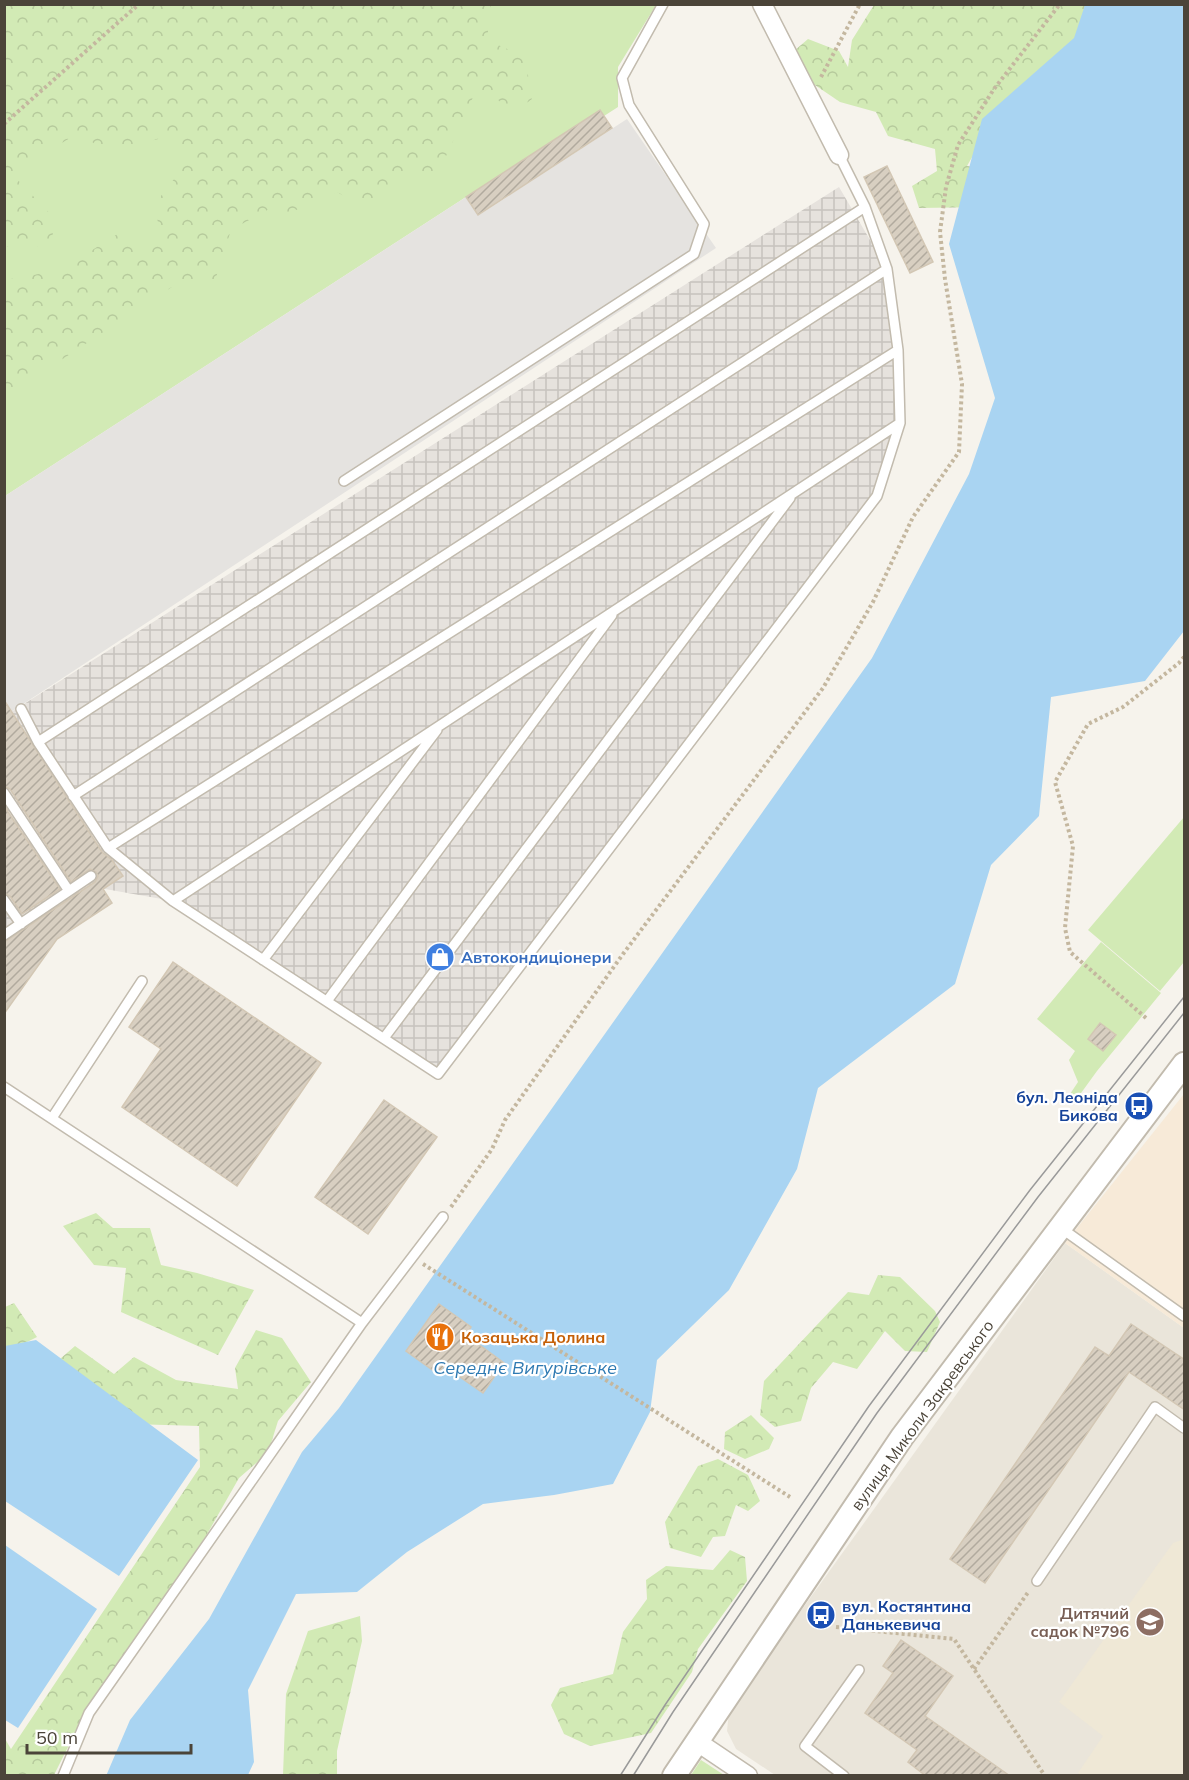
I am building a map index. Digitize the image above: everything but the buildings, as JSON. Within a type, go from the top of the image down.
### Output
[{"type":"street","points":[[762,4],[839,155]]},
{"type":"street","name":"вулиця Миколи Закревського","points":[[674,1776],[902,1437],[1185,1064]]},
{"type":"street","points":[[696,1741],[748,1776]]},
{"type":"lane","points":[[344,481],[694,254],[704,224],[629,105],[622,78],[663,4]]},
{"type":"lane","points":[[21,709],[38,742],[108,848],[173,901],[438,1074],[877,496],[900,423],[898,350],[887,269],[865,207],[839,155]]},
{"type":"lane","points":[[38,742],[865,207]]},
{"type":"lane","points":[[73,796],[887,269]]},
{"type":"lane","points":[[108,848],[898,350]]},
{"type":"lane","points":[[173,901],[900,423]]},
{"type":"lane","points":[[384,1038],[795,491]]},
{"type":"lane","points":[[327,1001],[616,610]]},
{"type":"lane","points":[[263,960],[441,724]]},
{"type":"lane","points":[[4,793],[69,891]]},
{"type":"lane","points":[[4,934],[91,876]]},
{"type":"lane","points":[[4,900],[21,924]]},
{"type":"lane","points":[[52,1118],[142,981]]},
{"type":"lane","points":[[4,1087],[362,1323]]},
{"type":"lane","points":[[63,1776],[90,1713],[362,1323],[443,1217]]},
{"type":"lane","points":[[1061,1228],[1185,1316]]},
{"type":"lane","points":[[1037,1581],[1155,1407],[1185,1428]]},
{"type":"lane","points":[[844,1776],[805,1746],[859,1670]]},
{"type":"path","points":[[4,124],[140,4]]},
{"type":"path","points":[[810,98],[860,4]]},
{"type":"path","points":[[1146,1018],[1070,952],[1065,928],[1073,846],[1054,782],[1088,724],[1123,706],[1185,657]]},
{"type":"path","points":[[424,1265],[790,1497]]},
{"type":"path","points":[[974,1669],[1037,1581]]},
{"type":"path","points":[[836,1627],[954,1639],[1045,1776]]},
{"type":"shaded area","points":[[627,119],[716,248],[5,716],[5,496],[466,197],[479,215]]},
{"type":"shaded area","points":[[839,187],[887,269],[900,423],[877,496],[438,1074],[173,901],[105,889],[100,883],[112,903],[5,974],[5,716]]},
{"type":"shaded area","points":[[1184,1094],[1184,1328],[1065,1243]]},
{"type":"shaded area","points":[[1065,1243],[1184,1328],[1184,1775],[775,1775],[736,1749],[727,1731],[729,1711]]},
{"type":"shaded area","name":"Дитячий садок №796","points":[[1184,1539],[1184,1775],[1081,1775],[1078,1773],[1103,1736],[1059,1702],[1173,1543]]},
{"type":"green space","points":[[5,4],[491,5],[487,40],[525,57],[532,99],[509,116],[495,95],[474,95],[436,178],[413,169],[363,207],[337,192],[287,214],[271,208],[231,230],[212,290],[184,279],[5,397],[5,280],[61,270],[119,233],[146,252],[160,231],[154,205],[191,157],[167,137],[106,151],[78,133],[12,174],[56,220],[50,246],[5,247]]},
{"type":"green space","points":[[5,5],[656,5],[618,67],[618,107],[604,116],[600,110],[5,496]]},
{"type":"green space","points":[[874,5],[1117,5],[983,138],[967,166],[996,169],[987,207],[919,208],[912,186],[937,171],[935,149],[888,136],[876,112],[840,102],[806,79],[794,51],[808,39],[839,51],[848,67],[852,40]]},
{"type":"green space","points":[[1184,817],[1184,962],[1160,991],[1088,930]]},
{"type":"green space","points":[[1101,942],[1161,993],[1076,1100],[1070,1094],[1078,1082],[1069,1060],[1075,1051],[1037,1019]]},
{"type":"green space","points":[[96,1213],[113,1228],[150,1228],[161,1265],[254,1290],[218,1355],[121,1312],[126,1268],[94,1265],[63,1226]]},
{"type":"green space","points":[[878,1275],[900,1277],[935,1311],[940,1322],[927,1352],[905,1351],[885,1331],[857,1369],[833,1362],[811,1388],[801,1421],[775,1427],[760,1415],[764,1381],[848,1292],[869,1295]]},
{"type":"green space","points":[[14,1303],[37,1337],[5,1353],[5,1307]]},
{"type":"green space","points":[[256,1330],[282,1338],[311,1382],[278,1421],[268,1453],[239,1478],[206,1536],[86,1711],[54,1775],[5,1775],[4,1737],[11,1749],[200,1467],[199,1426],[131,1424],[53,1365],[75,1346],[114,1374],[134,1357],[176,1380],[238,1389],[235,1368]]},
{"type":"green space","points":[[751,1415],[774,1438],[769,1449],[745,1459],[724,1449],[725,1432]]},
{"type":"green space","points":[[718,1459],[748,1475],[760,1501],[748,1511],[736,1505],[725,1536],[713,1537],[701,1557],[670,1548],[665,1522],[698,1466]]},
{"type":"green space","points":[[730,1550],[745,1557],[747,1581],[698,1649],[692,1672],[651,1733],[590,1746],[564,1734],[551,1705],[560,1688],[613,1674],[623,1632],[647,1599],[646,1580],[666,1566],[713,1570]]},
{"type":"green space","points":[[360,1616],[362,1641],[337,1751],[337,1775],[283,1775],[286,1694],[308,1631]]},
{"type":"green space","points":[[701,1760],[724,1775],[691,1775]]},
{"type":"water","name":"Середнє Вигурівське","points":[[1085,5],[1184,5],[1184,631],[1145,681],[1051,697],[1039,816],[991,865],[955,984],[818,1088],[797,1169],[729,1290],[657,1360],[650,1412],[613,1484],[554,1495],[483,1504],[407,1552],[357,1592],[296,1594],[248,1690],[254,1762],[248,1775],[106,1776],[130,1720],[209,1619],[302,1452],[339,1408],[872,658],[969,474],[995,398],[949,244],[982,119],[1074,38]]},
{"type":"water","points":[[36,1340],[198,1460],[119,1576],[5,1501],[5,1346]]},
{"type":"water","points":[[5,1545],[97,1609],[18,1728],[5,1720]]},
{"type":"tram line","points":[[620,1776],[665,1705],[869,1406],[1030,1190],[1184,997]]},
{"type":"tram line","points":[[633,1776],[673,1712],[877,1413],[1038,1197],[1184,1013]]},
{"type":"place","name":"Автокондиціонери","points":[[440,957]]},
{"type":"place","name":"бул. Леоніда Бикова","points":[[1139,1106]]},
{"type":"place","name":"Козацька Долина","points":[[440,1337]]},
{"type":"place","name":"вул. Костянтина Данькевича","points":[[821,1615]]},
{"type":"place","name":"Дитячий садок №796","points":[[1150,1622]]}]
